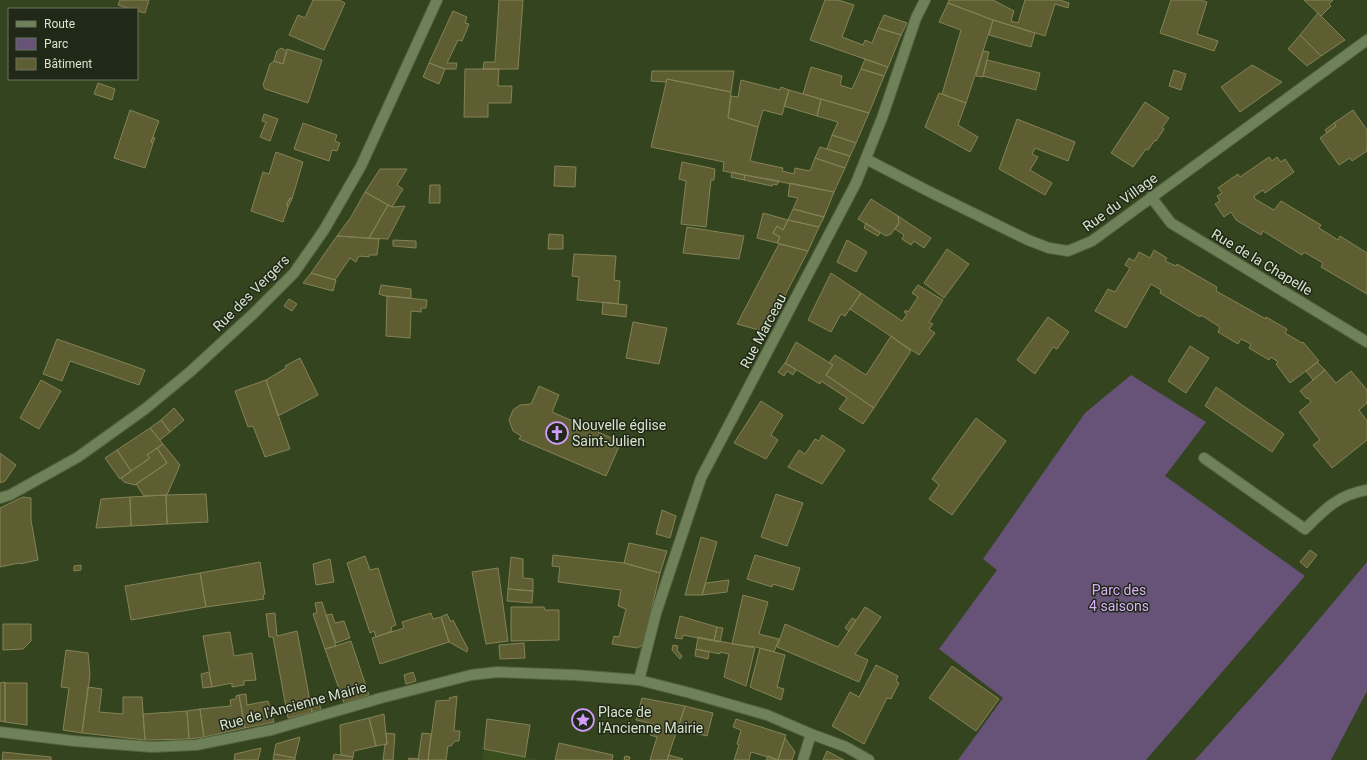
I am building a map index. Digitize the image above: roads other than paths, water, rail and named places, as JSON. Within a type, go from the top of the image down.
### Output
[{"type":"street","name":"Rue des Vergers","points":[[0,498],[10,495],[78,457],[145,409],[202,361],[253,314],[294,273],[324,230],[361,166],[437,0]]},
{"type":"street","name":"Rue Marceau","points":[[639,680],[656,613],[701,478],[856,183],[882,118],[916,18],[925,0]]},
{"type":"street","name":"Rue du Village","points":[[866,159],[928,192],[1028,240],[1049,248],[1068,251],[1092,241],[1367,40]]},
{"type":"street","name":"Rue de la Chapelle","points":[[1151,197],[1171,223],[1367,342]]},
{"type":"street","points":[[1204,458],[1305,529],[1328,506],[1353,492],[1367,490]]},
{"type":"street","name":"Rue de l'Ancienne Mairie","points":[[0,732],[74,741],[152,748],[196,745],[271,730],[381,698],[471,675],[497,672],[575,675],[639,680]]},
{"type":"street","points":[[639,680],[766,715],[846,747],[869,760]]},
{"type":"street","points":[[803,760],[811,734]]},
{"type":"place","name":"Nouvelle église Saint-Julien","points":[[557,433]]},
{"type":"place","name":"Place de l'Ancienne Mairie","points":[[583,720]]},
{"type":"park label","name":"Parc des 4 saisons","points":[[1119,598]]}]
